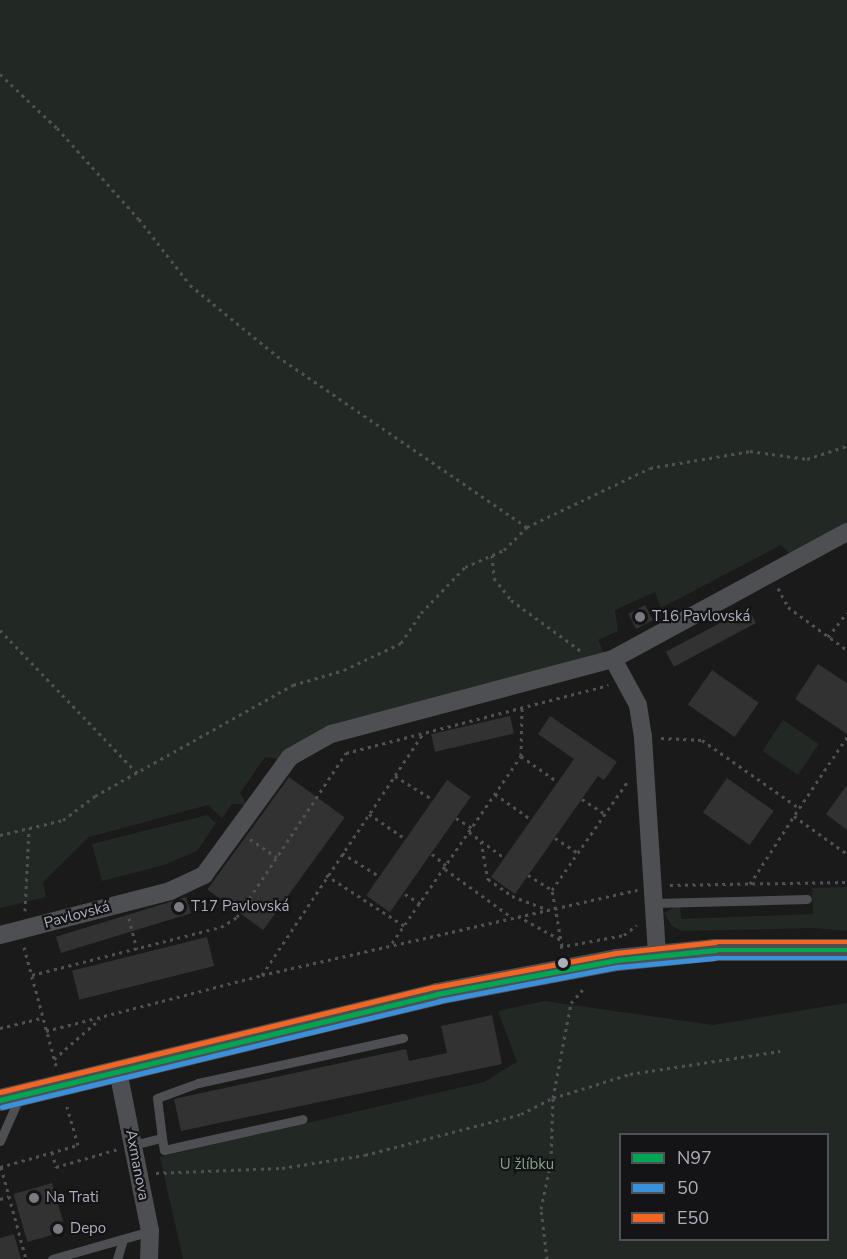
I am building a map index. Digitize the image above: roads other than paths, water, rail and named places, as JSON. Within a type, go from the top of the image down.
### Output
[{"type":"street","name":"Pavlovská","points":[[0,935],[170,891],[204,875],[290,757],[331,734],[605,661],[847,532]]},
{"type":"street","points":[[605,661],[625,680],[638,705],[643,737],[655,894],[657,954]]},
{"type":"street","points":[[10,1098],[437,994],[657,954],[847,950]]},
{"type":"street","name":"Axmanova","points":[[118,1071],[150,1231],[149,1259]]},
{"type":"lane","points":[[655,894],[807,899]]},
{"type":"lane","points":[[303,1119],[164,1150],[157,1098],[198,1083],[403,1038]]},
{"type":"lane","points":[[0,1141],[10,1098]]},
{"type":"lane","points":[[133,1145],[162,1138]]},
{"type":"lane","points":[[52,1259],[150,1231]]},
{"type":"lane","points":[[117,1259],[123,1239]]},
{"type":"place","name":"T16 Pavlovská","points":[[640,617]]},
{"type":"place","name":"T17 Pavlovská","points":[[179,907]]},
{"type":"place","name":"Na Trati","points":[[34,1198]]},
{"type":"place","name":"Depo","points":[[58,1229]]},
{"type":"park label","name":"U žlíbku","points":[[527,1165]]}]
